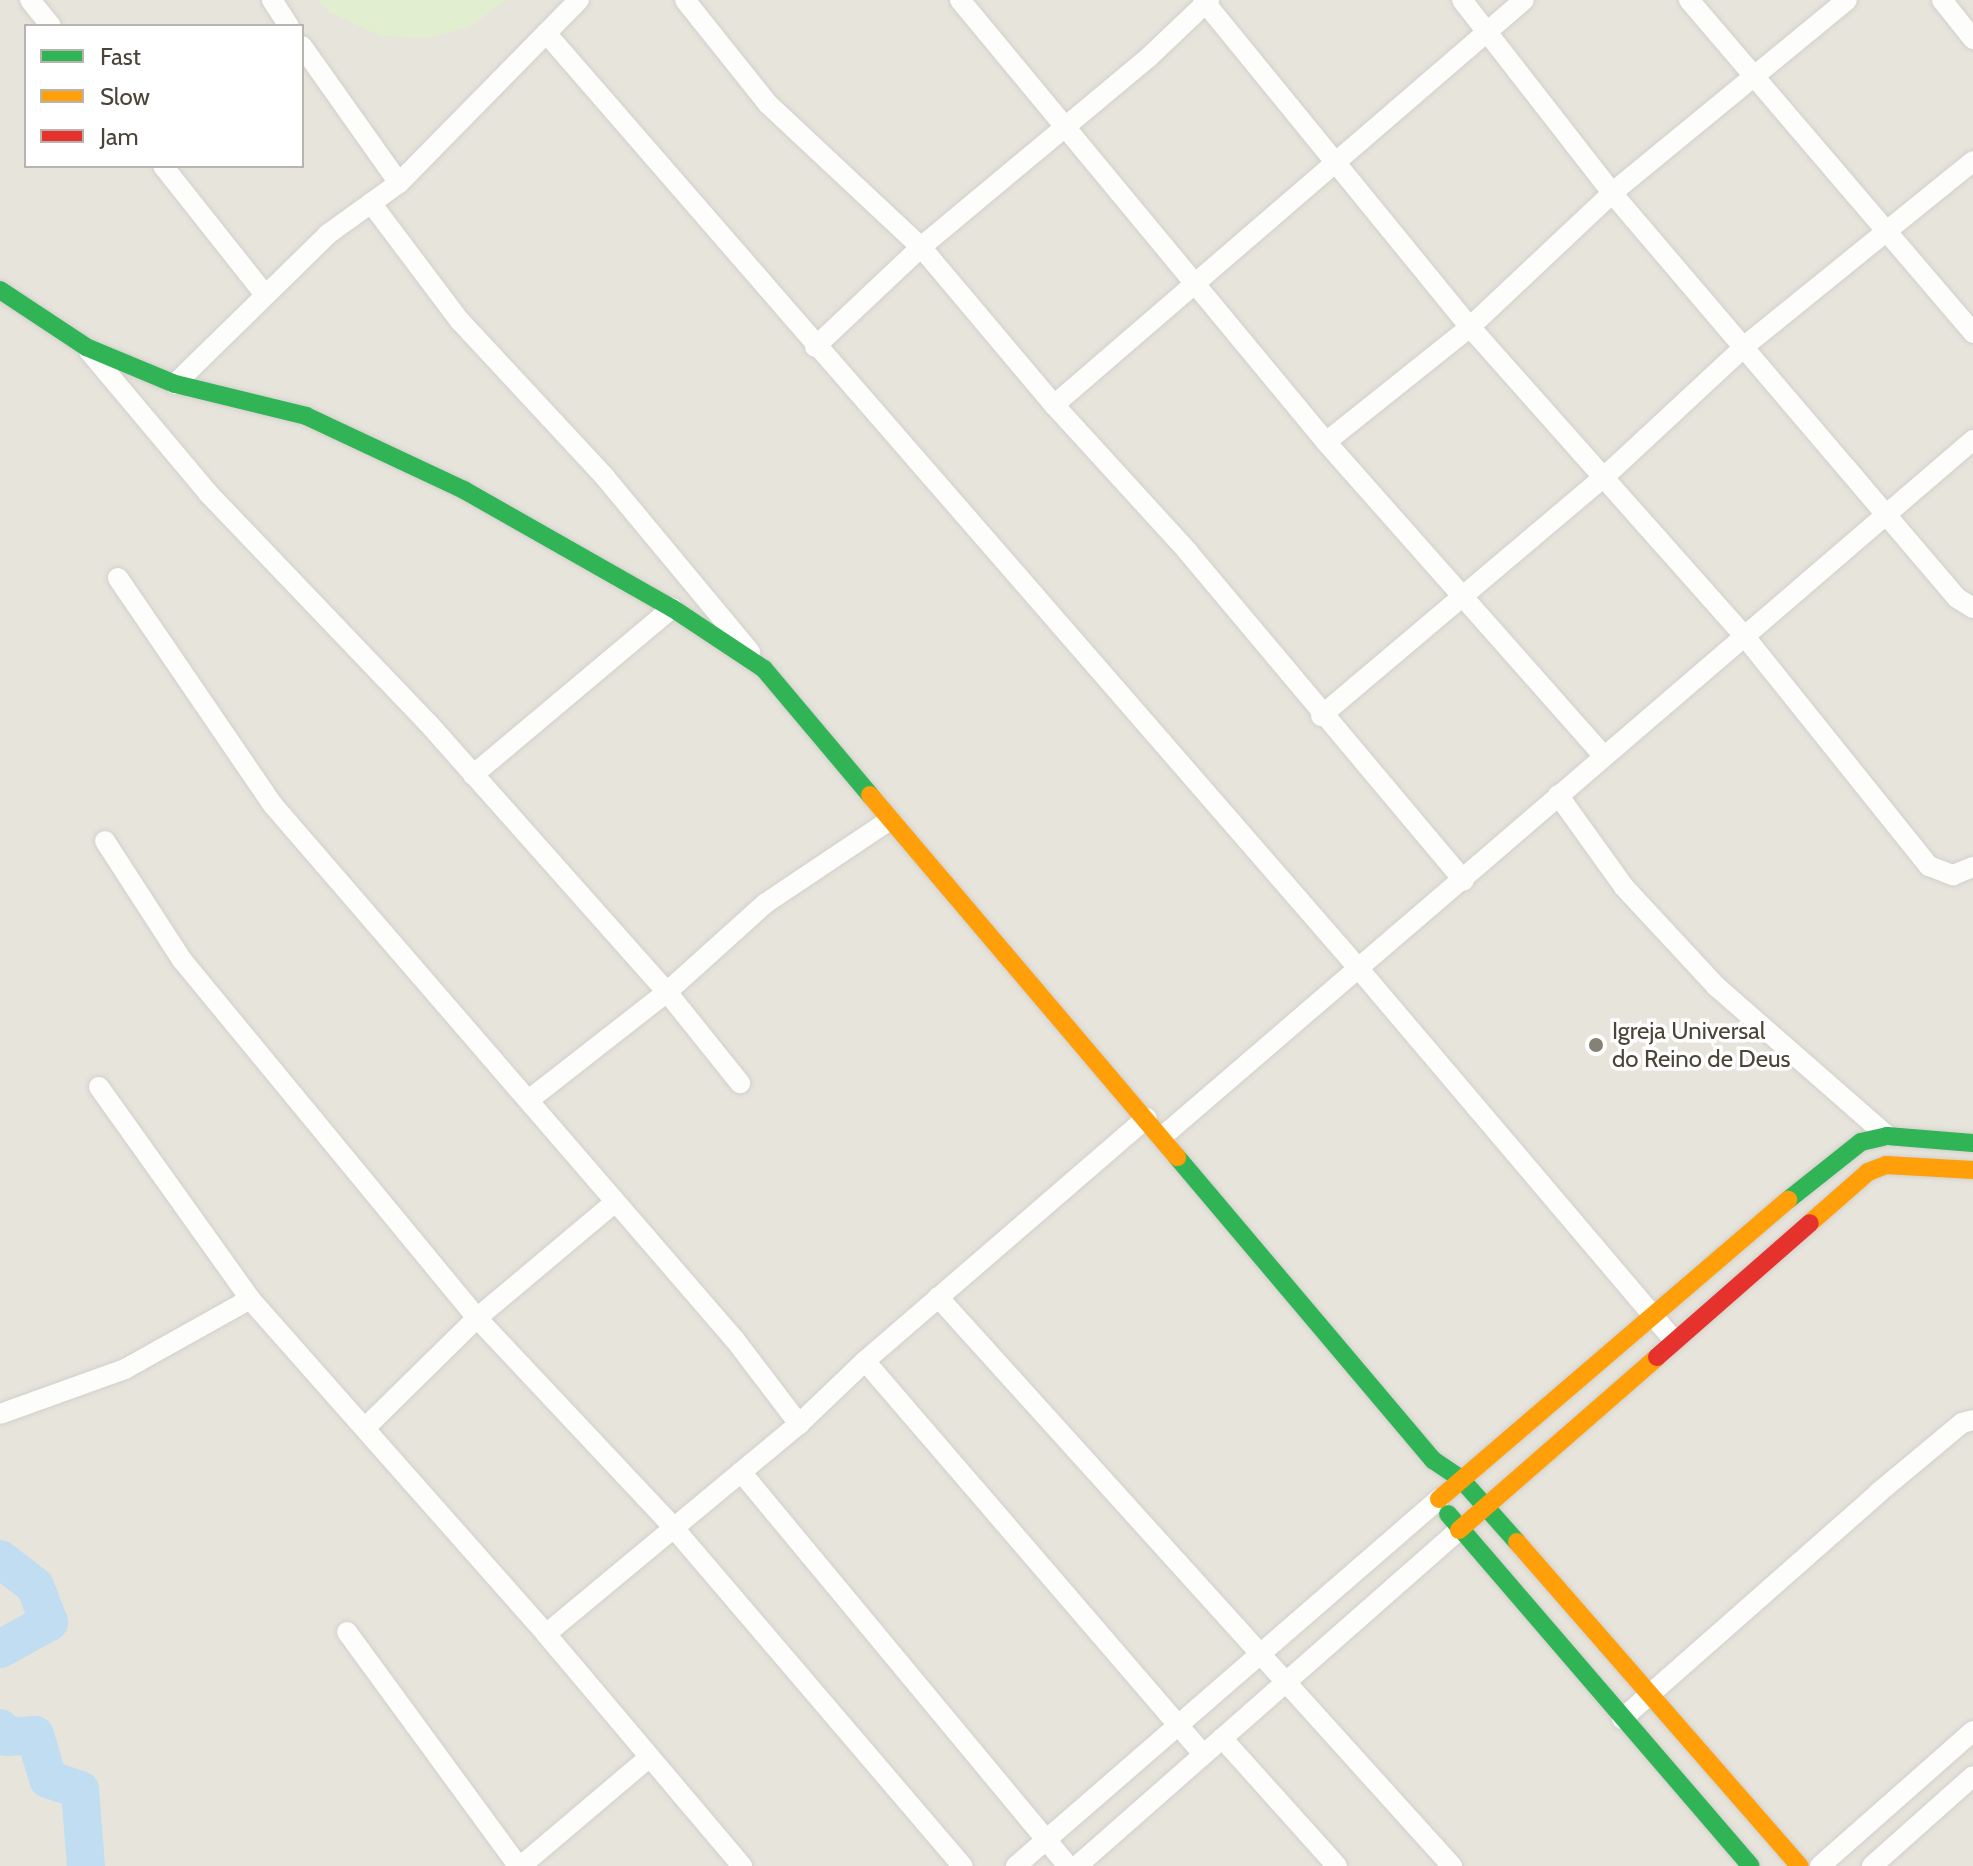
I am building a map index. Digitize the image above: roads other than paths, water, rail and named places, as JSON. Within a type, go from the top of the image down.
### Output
[{"type":"street","points":[[30,0],[49,24]]},
{"type":"street","points":[[272,0],[288,24]]},
{"type":"street","points":[[175,384],[263,292],[399,183],[579,0]]},
{"type":"street","points":[[685,0],[768,104],[921,247],[1054,405],[1188,552],[1321,716],[1464,881]]},
{"type":"street","points":[[960,0],[1326,442],[1604,756]]},
{"type":"street","points":[[1462,0],[1612,193],[1746,345],[1883,513],[1957,598],[1973,608]]},
{"type":"street","points":[[1054,405],[1339,164],[1524,0]]},
{"type":"street","points":[[1689,0],[1884,233],[1973,333]]},
{"type":"street","points":[[1326,442],[1470,327],[1612,193],[1847,0]]},
{"type":"street","points":[[1942,0],[1973,39]]},
{"type":"street","points":[[815,347],[921,247],[1066,126],[1206,1],[1470,327],[1742,633],[1929,866],[1953,875],[1973,867]]},
{"type":"street","points":[[546,33],[815,347],[1359,969],[1674,1340]]},
{"type":"street","points":[[304,49],[399,183]]},
{"type":"street","points":[[1321,716],[1460,593],[1603,478],[1746,345],[1973,161]]},
{"type":"street","points":[[165,168],[263,292]]},
{"type":"street","points":[[371,203],[460,321],[604,476],[890,820],[1163,1136],[1433,1460],[1461,1479],[1486,1506],[1800,1866]]},
{"type":"street","points":[[0,290],[86,347],[175,384],[306,416],[464,490],[672,608],[764,669]]},
{"type":"street","points":[[86,347],[208,493],[473,775],[667,992],[740,1083]]},
{"type":"street","points":[[1163,1136],[1464,881],[1742,633],[1973,440]]},
{"type":"street","points":[[118,578],[273,805],[735,1340],[799,1424]]},
{"type":"street","points":[[473,775],[672,608]]},
{"type":"street","points":[[1558,795],[1624,887],[1717,987],[1887,1136]]},
{"type":"street","points":[[530,1099],[667,992],[766,903],[890,820]]},
{"type":"street","points":[[105,841],[182,960],[477,1318],[673,1527],[963,1866]]},
{"type":"street","points":[[99,1087],[250,1299],[546,1634],[647,1759],[742,1866]]},
{"type":"street","points":[[546,1634],[799,1424],[865,1361],[1147,1118]]},
{"type":"street","points":[[1016,1866],[1653,1314],[1861,1142],[1887,1136],[1973,1143]]},
{"type":"street","points":[[1077,1866],[1868,1172],[1886,1165],[1973,1170]]},
{"type":"street","points":[[366,1427],[477,1318],[615,1202]]},
{"type":"street","points":[[1780,1206],[1800,1230]]},
{"type":"street","points":[[938,1297],[1258,1656],[1452,1866]]},
{"type":"street","points":[[0,1414],[125,1369],[250,1299]]},
{"type":"street","points":[[865,1361],[1203,1754]]},
{"type":"street","points":[[1622,1719],[1878,1493],[1962,1423],[1973,1420]]},
{"type":"street","points":[[1433,1460],[1439,1499],[1459,1530],[1751,1866]]},
{"type":"street","points":[[741,1472],[1049,1837],[1068,1866]]},
{"type":"street","points":[[347,1632],[519,1866],[647,1759]]},
{"type":"street","points":[[1820,1866],[1973,1731]]},
{"type":"street","points":[[1222,1738],[1337,1866]]},
{"type":"street","points":[[1872,1866],[1973,1776]]},
{"type":"waterway","points":[[0,1559],[35,1586],[49,1622],[0,1649]]},
{"type":"waterway","points":[[0,1728],[7,1737],[35,1735],[48,1779],[80,1790],[86,1866]]},
{"type":"place","name":"Igreja Universal do Reino de Deus","points":[[1596,1045]]}]
